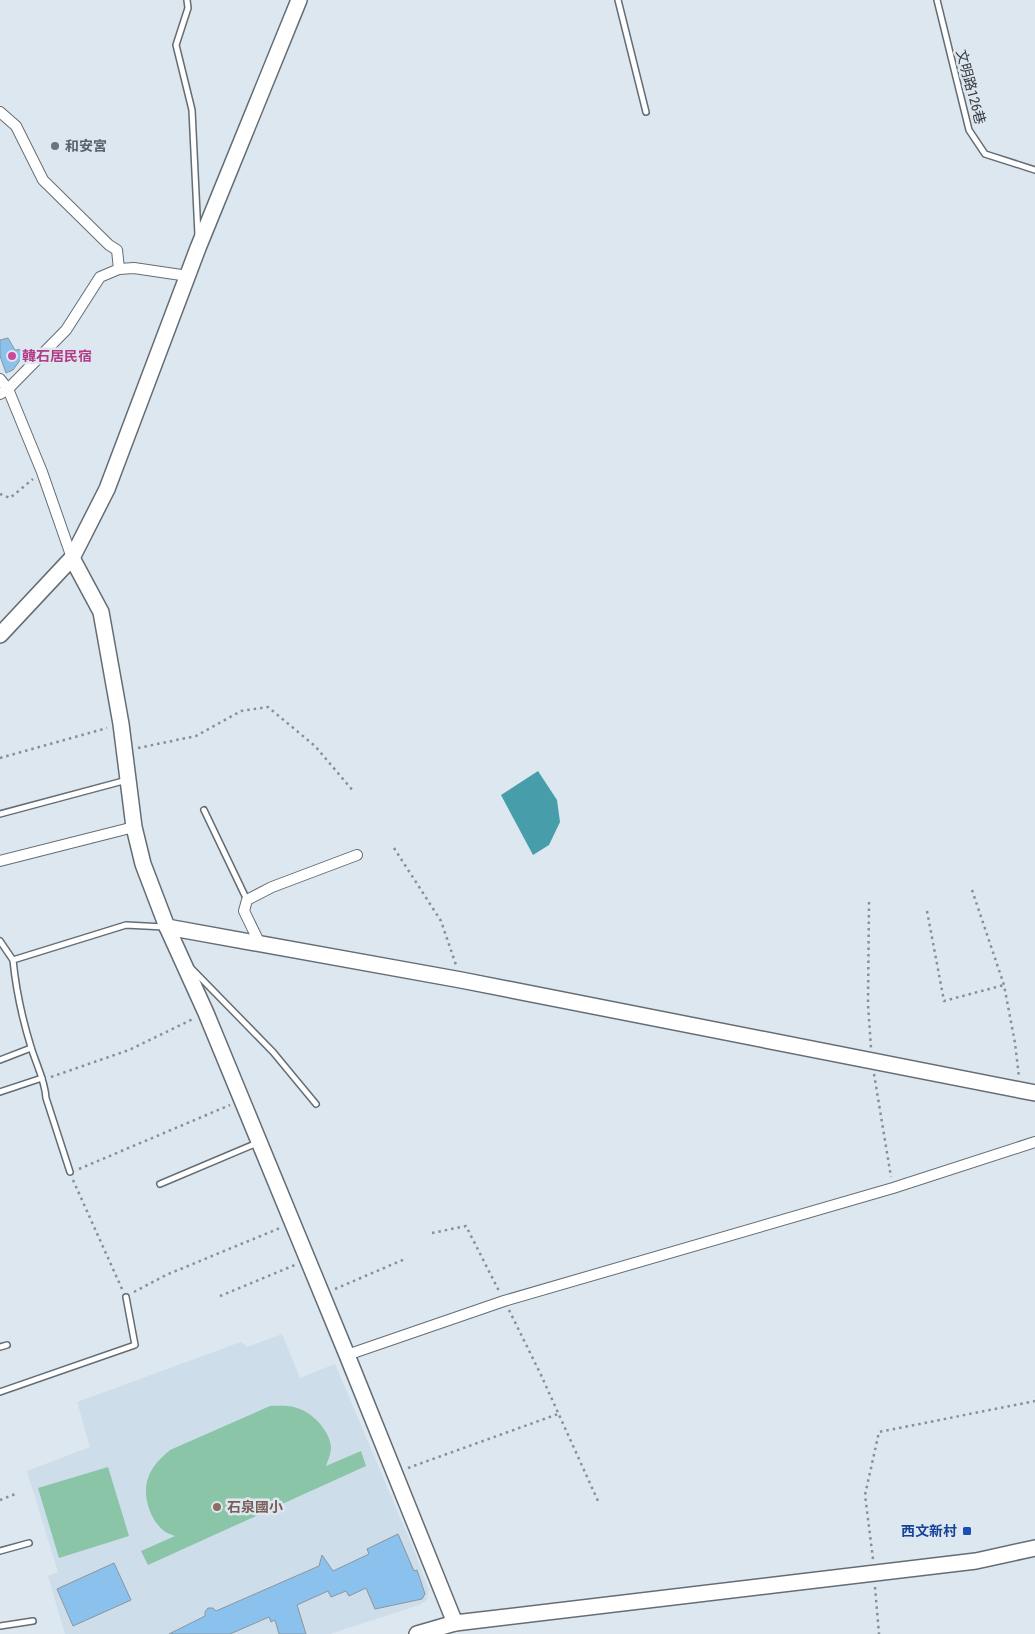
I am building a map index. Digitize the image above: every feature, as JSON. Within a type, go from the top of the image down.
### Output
[{"type":"street","points":[[0,635],[72,558],[107,489],[198,248],[299,0]]},
{"type":"street","points":[[0,112],[16,126],[43,180],[109,245],[117,250],[119,269]]},
{"type":"street","points":[[4,391],[66,330],[100,277],[119,269],[134,268],[188,276]]},
{"type":"street","points":[[0,379],[42,472],[72,558],[101,612],[121,724],[134,827],[143,864],[167,927],[206,1013],[348,1355],[456,1629]]},
{"type":"street","points":[[0,861],[134,827]]},
{"type":"street","points":[[260,944],[244,911],[247,900],[272,887],[357,855]]},
{"type":"street","points":[[167,927],[461,980],[1035,1093]]},
{"type":"street","points":[[348,1355],[504,1301],[893,1188],[1035,1142]]},
{"type":"street","points":[[417,1634],[976,1561],[1035,1548]]},
{"type":"lane","points":[[187,0],[188,8],[176,45],[192,110],[198,248]]},
{"type":"lane","points":[[618,0],[646,112]]},
{"type":"lane","name":"文明路126巷","points":[[937,0],[969,130],[986,154],[1035,170]]},
{"type":"lane","points":[[0,814],[127,780]]},
{"type":"lane","points":[[204,810],[247,900]]},
{"type":"lane","points":[[13,960],[126,925],[167,927]]},
{"type":"lane","points":[[0,941],[13,960],[16,991],[31,1048],[45,1086],[46,1098],[70,1172]]},
{"type":"lane","points":[[181,958],[273,1052],[316,1104]]},
{"type":"lane","points":[[0,1060],[31,1048]]},
{"type":"lane","points":[[0,1092],[42,1078]]},
{"type":"lane","points":[[160,1184],[259,1142]]},
{"type":"lane","points":[[0,1392],[135,1345],[126,1297]]},
{"type":"lane","points":[[0,1347],[7,1345]]},
{"type":"lane","points":[[0,1551],[29,1543]]},
{"type":"lane","points":[[0,1626],[33,1621]]},
{"type":"path","points":[[0,494],[10,498],[42,472]]},
{"type":"path","points":[[124,751],[196,736],[241,711],[268,707],[315,746],[354,792]]},
{"type":"path","points":[[0,758],[121,724]]},
{"type":"path","points":[[394,848],[441,921],[461,980]]},
{"type":"path","points":[[972,890],[1004,985],[1015,1044],[1020,1090]]},
{"type":"path","points":[[869,902],[868,1004],[872,1061],[893,1188]]},
{"type":"path","points":[[927,911],[944,1001],[1004,985]]},
{"type":"path","points":[[42,1078],[58,1075],[129,1050],[206,1013]]},
{"type":"path","points":[[242,1100],[70,1172],[126,1297],[166,1276],[293,1222]]},
{"type":"path","points":[[432,1233],[466,1226],[504,1301],[598,1501]]},
{"type":"path","points":[[322,1294],[405,1259]]},
{"type":"path","points":[[220,1296],[308,1260]]},
{"type":"path","points":[[879,1634],[865,1496],[879,1432],[1035,1401]]},
{"type":"path","points":[[395,1473],[558,1414]]},
{"type":"path","points":[[0,1500],[18,1493]]},
{"type":"shaded area","name":"石泉國小","points":[[282,1334],[300,1378],[335,1364],[411,1543],[429,1590],[427,1600],[419,1605],[330,1634],[65,1634],[48,1576],[58,1572],[27,1471],[90,1447],[77,1402],[241,1342],[247,1347]]},
{"type":"green space","points":[[270,1406],[287,1406],[303,1410],[319,1423],[330,1441],[331,1447],[326,1466],[361,1451],[366,1466],[148,1565],[141,1551],[175,1536],[165,1532],[159,1526],[148,1507],[146,1485],[154,1466],[170,1450]]},
{"type":"green space","points":[[108,1467],[129,1536],[59,1558],[38,1488]]},
{"type":"water","points":[[538,771],[557,800],[560,822],[549,845],[533,855],[501,795]]},
{"type":"building","name":"韓石居民宿","points":[[8,338],[15,350],[28,349],[13,370],[6,373],[0,356],[0,340]]},
{"type":"building","points":[[398,1534],[414,1571],[417,1570],[425,1594],[422,1599],[375,1609],[366,1588],[349,1596],[346,1591],[331,1597],[328,1591],[297,1605],[306,1634],[279,1634],[275,1620],[271,1622],[269,1617],[230,1634],[169,1634],[205,1616],[208,1608],[213,1608],[216,1611],[319,1566],[322,1555],[333,1571],[369,1554],[367,1549]]},
{"type":"building","points":[[114,1563],[131,1600],[73,1626],[57,1589]]},
{"type":"place","name":"和安宮","points":[[55,146]]},
{"type":"place","name":"韓石居民宿","points":[[12,356]]},
{"type":"place","name":"石泉國小","points":[[217,1507]]},
{"type":"place","name":"西文新村","points":[[967,1531]]}]
